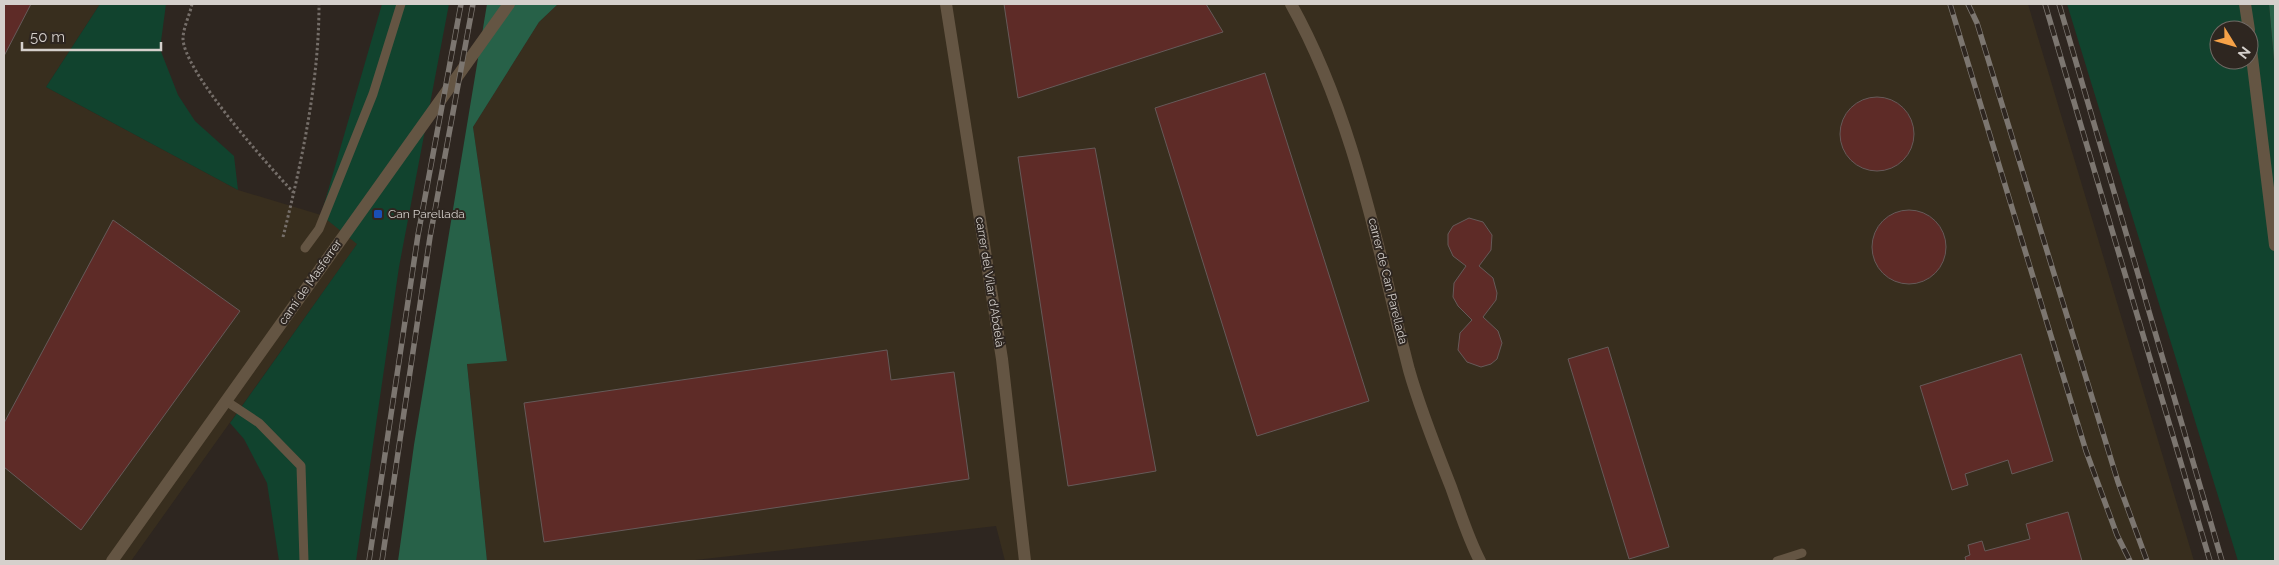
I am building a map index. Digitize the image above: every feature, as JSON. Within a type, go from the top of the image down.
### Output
[{"type":"street","name":"camí de Masferrer","points":[[112,561],[510,4]]},
{"type":"street","name":"carrer del Vilar d'Abdelà","points":[[946,4],[1002,359],[1025,561]]},
{"type":"street","name":"carrer de Can Parellada","points":[[1291,4],[1321,68],[1345,131],[1368,201],[1410,372],[1480,561]]},
{"type":"street","points":[[2245,4],[2247,20]]},
{"type":"street","points":[[2254,70],[2275,245]]},
{"type":"lane","points":[[305,248],[319,229],[373,94],[401,4]]},
{"type":"lane","points":[[226,401],[260,423],[301,466],[304,561]]},
{"type":"lane","points":[[1777,561],[1802,553]]},
{"type":"path","points":[[192,4],[183,38],[190,61],[219,103],[293,192]]},
{"type":"path","points":[[283,237],[302,156],[319,34],[319,4]]},
{"type":"shaded area","points":[[4,4],[100,4],[46,87],[238,190],[321,215],[358,243],[131,561],[4,561]]},
{"type":"shaded area","points":[[558,4],[2028,4],[2194,561],[1005,561],[996,526],[686,561],[487,561],[467,363],[507,361],[473,127],[539,22]]},
{"type":"green space","points":[[100,4],[166,4],[160,49],[178,95],[195,121],[234,156],[238,190],[46,87]]},
{"type":"green space","points":[[382,4],[449,4],[399,267],[356,561],[279,561],[267,483],[244,439],[230,423],[357,244],[321,215]]},
{"type":"green space","points":[[487,4],[558,4],[539,22],[473,127],[507,361],[467,364],[487,561],[398,561],[414,445]]},
{"type":"green space","points":[[2067,4],[2269,4],[2275,71],[2275,561],[2238,561]]},
{"type":"green space","points":[[2269,4],[2275,4],[2275,71]]},
{"type":"building","points":[[4,4],[31,4],[4,56]]},
{"type":"building","points":[[1004,4],[1206,4],[1223,32],[1018,98]]},
{"type":"building","points":[[1265,73],[1369,401],[1257,436],[1155,108]]},
{"type":"building","points":[[1877,97],[1891,100],[1903,108],[1911,120],[1914,134],[1911,148],[1903,160],[1891,168],[1877,171],[1863,168],[1851,160],[1843,148],[1840,134],[1843,120],[1851,108],[1863,100]]},
{"type":"building","points":[[1095,148],[1156,471],[1068,486],[1018,157]]},
{"type":"building","points":[[1909,210],[1923,213],[1935,221],[1943,233],[1946,247],[1943,261],[1935,273],[1923,281],[1909,284],[1895,281],[1883,273],[1875,261],[1872,247],[1875,233],[1883,221],[1895,213]]},
{"type":"building","points":[[1469,218],[1483,222],[1492,235],[1491,250],[1479,266],[1493,278],[1497,293],[1496,300],[1483,317],[1498,331],[1502,343],[1497,359],[1491,364],[1481,367],[1467,362],[1458,350],[1460,333],[1472,320],[1458,306],[1453,297],[1454,283],[1466,266],[1453,256],[1448,245],[1448,234],[1453,226]]},
{"type":"building","points":[[113,220],[240,311],[81,530],[4,467],[4,423]]},
{"type":"building","points":[[1608,347],[1669,547],[1629,559],[1568,359]]},
{"type":"building","points":[[887,350],[891,380],[954,372],[969,479],[544,542],[524,403]]},
{"type":"building","points":[[2021,354],[2053,461],[2012,474],[2008,460],[1965,474],[1968,485],[1952,490],[1920,386]]},
{"type":"building","points":[[2068,512],[2082,561],[1966,561],[1965,557],[1970,555],[1968,545],[1982,541],[1985,551],[2030,539],[2026,524]]},
{"type":"railway","points":[[369,561],[418,235],[461,4]]},
{"type":"railway","points":[[382,561],[430,237],[473,4]]},
{"type":"railway","points":[[1950,4],[2086,451],[2117,535],[2130,561]]},
{"type":"railway","points":[[1968,4],[1977,23],[2118,482],[2147,561]]},
{"type":"railway","points":[[2045,4],[2210,561]]},
{"type":"railway","points":[[2059,4],[2222,561]]},
{"type":"place","name":"Can Parellada","points":[[378,214]]}]
